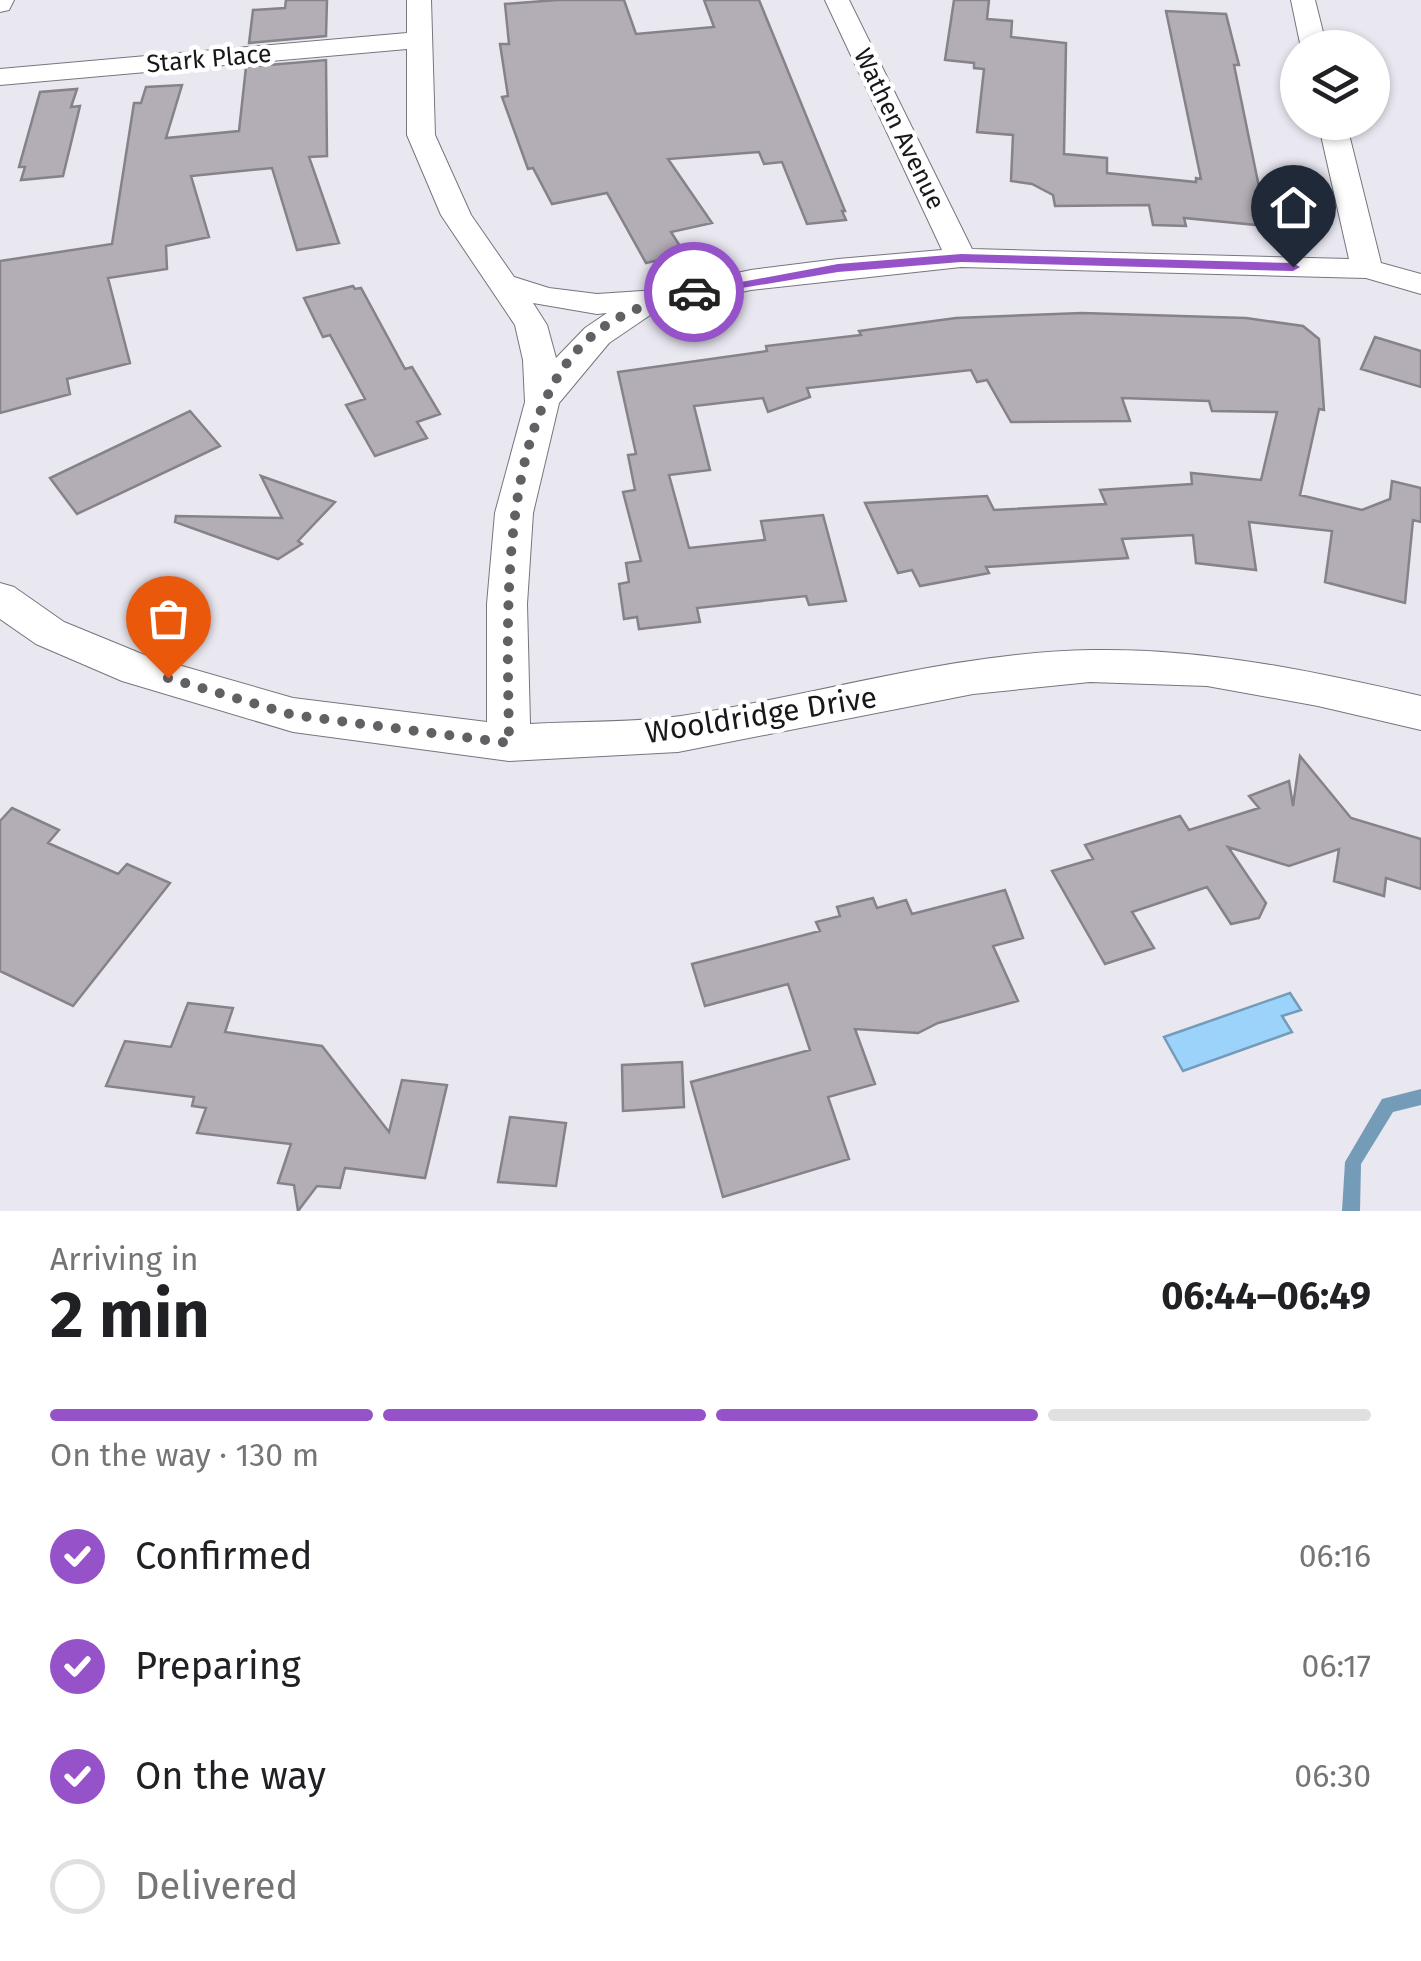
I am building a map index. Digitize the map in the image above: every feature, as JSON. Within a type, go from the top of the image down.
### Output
[{"type":"street","points":[[419,0],[421,135],[456,215],[531,325],[540,360],[542,402],[514,514],[507,604],[509,743]]},
{"type":"street","name":"Wathen Avenue","points":[[837,0],[961,258]]},
{"type":"street","points":[[1303,0],[1310,30]]},
{"type":"street","name":"Stark Place","points":[[0,77],[418,40]]},
{"type":"street","points":[[1336,140],[1367,269]]},
{"type":"street","points":[[506,285],[546,297],[596,304],[657,300],[786,275],[961,258],[1367,269],[1421,284]]},
{"type":"street","points":[[542,402],[583,345],[608,324],[657,300]]},
{"type":"street","name":"Wooldridge Drive","points":[[0,598],[50,633],[137,669],[293,715],[509,743],[678,734],[974,678],[1090,666],[1207,670],[1318,689],[1421,713]]},
{"type":"water","points":[[1290,993],[1301,1010],[1282,1016],[1292,1032],[1183,1071],[1164,1037]]},
{"type":"building","points":[[286,0],[327,0],[326,36],[249,43],[253,10],[285,8]]},
{"type":"building","points":[[624,0],[636,34],[714,27],[704,0],[759,0],[846,220],[807,224],[782,162],[764,164],[759,152],[668,159],[712,223],[671,232],[685,254],[646,263],[607,193],[552,204],[533,168],[528,169],[502,97],[508,96],[500,44],[509,44],[505,4]]},
{"type":"building","points":[[954,0],[989,0],[987,19],[1012,21],[1011,37],[1066,43],[1064,154],[1107,158],[1107,173],[1196,182],[1196,178],[1201,179],[1166,11],[1226,14],[1239,65],[1234,65],[1267,226],[1184,218],[1186,226],[1153,225],[1149,205],[1055,206],[1053,195],[1032,184],[1011,181],[1013,135],[977,132],[984,69],[974,68],[974,63],[945,60]]},
{"type":"building","points":[[326,60],[327,156],[309,157],[339,243],[297,250],[272,168],[191,176],[209,237],[166,246],[167,269],[108,278],[130,363],[67,379],[70,394],[0,413],[0,261],[112,244],[134,103],[141,103],[146,87],[182,85],[166,138],[239,131],[246,67]]},
{"type":"building","points":[[77,89],[71,107],[80,106],[63,176],[21,180],[25,167],[19,167],[40,92]]},
{"type":"building","points":[[353,286],[361,288],[405,369],[412,367],[440,414],[417,422],[427,438],[375,456],[346,405],[365,399],[330,335],[323,337],[304,298]]},
{"type":"building","points":[[1082,313],[1246,318],[1303,326],[1319,339],[1324,410],[1319,409],[1300,495],[1362,510],[1390,499],[1392,481],[1421,488],[1421,522],[1413,520],[1405,603],[1325,582],[1332,531],[1249,522],[1256,570],[1196,563],[1193,535],[1122,539],[1128,558],[986,567],[989,573],[920,586],[912,570],[898,573],[865,503],[987,496],[994,510],[1106,504],[1100,490],[1192,484],[1191,473],[1261,480],[1277,412],[1212,411],[1209,401],[1122,398],[1130,421],[1011,422],[987,380],[977,382],[971,370],[807,388],[810,397],[768,412],[763,398],[694,406],[710,470],[669,475],[689,548],[765,540],[761,521],[823,515],[846,601],[809,605],[806,596],[697,608],[700,622],[639,629],[637,617],[624,619],[619,584],[629,582],[626,563],[641,561],[623,492],[635,490],[628,455],[636,454],[618,372],[956,318]]},
{"type":"building","points":[[1375,337],[1421,351],[1421,387],[1361,369]]},
{"type":"building","points":[[190,411],[220,446],[77,514],[50,478]]},
{"type":"building","points":[[261,476],[335,502],[298,541],[302,544],[278,559],[175,522],[176,516],[282,518]]},
{"type":"building","points":[[1300,756],[1351,818],[1421,839],[1421,889],[1386,878],[1384,896],[1334,881],[1339,849],[1289,866],[1228,847],[1266,903],[1259,918],[1231,924],[1207,887],[1132,912],[1154,948],[1105,964],[1052,871],[1093,859],[1085,845],[1180,816],[1189,830],[1259,808],[1249,796],[1289,781],[1293,806]]},
{"type":"building","points":[[12,808],[59,830],[48,843],[118,874],[127,864],[170,883],[73,1006],[0,971],[0,821]]},
{"type":"building","points":[[1005,890],[1023,938],[993,946],[1018,1001],[938,1023],[918,1033],[855,1029],[875,1084],[828,1097],[849,1159],[723,1197],[691,1082],[810,1050],[788,984],[705,1006],[692,964],[820,931],[816,922],[840,916],[837,907],[873,898],[877,908],[906,900],[912,914]]},
{"type":"building","points":[[188,1003],[233,1008],[225,1032],[322,1046],[389,1132],[402,1080],[447,1085],[425,1178],[345,1168],[340,1188],[317,1186],[298,1211],[294,1185],[278,1183],[291,1144],[197,1133],[206,1108],[192,1106],[194,1097],[106,1086],[125,1041],[171,1047]]},
{"type":"building","points":[[682,1062],[684,1107],[623,1111],[622,1065]]},
{"type":"building","points":[[510,1117],[566,1123],[556,1186],[498,1182]]},
{"type":"waterway","points":[[1351,1211],[1353,1162],[1388,1105],[1421,1097]]},
{"type":"way so far","points":[[168,678],[293,715],[509,743],[507,604],[514,514],[542,402],[583,345],[608,324],[657,300],[694,292]]},
{"type":"route","points":[[694,292],[838,268],[961,258],[1293,267]]}]
